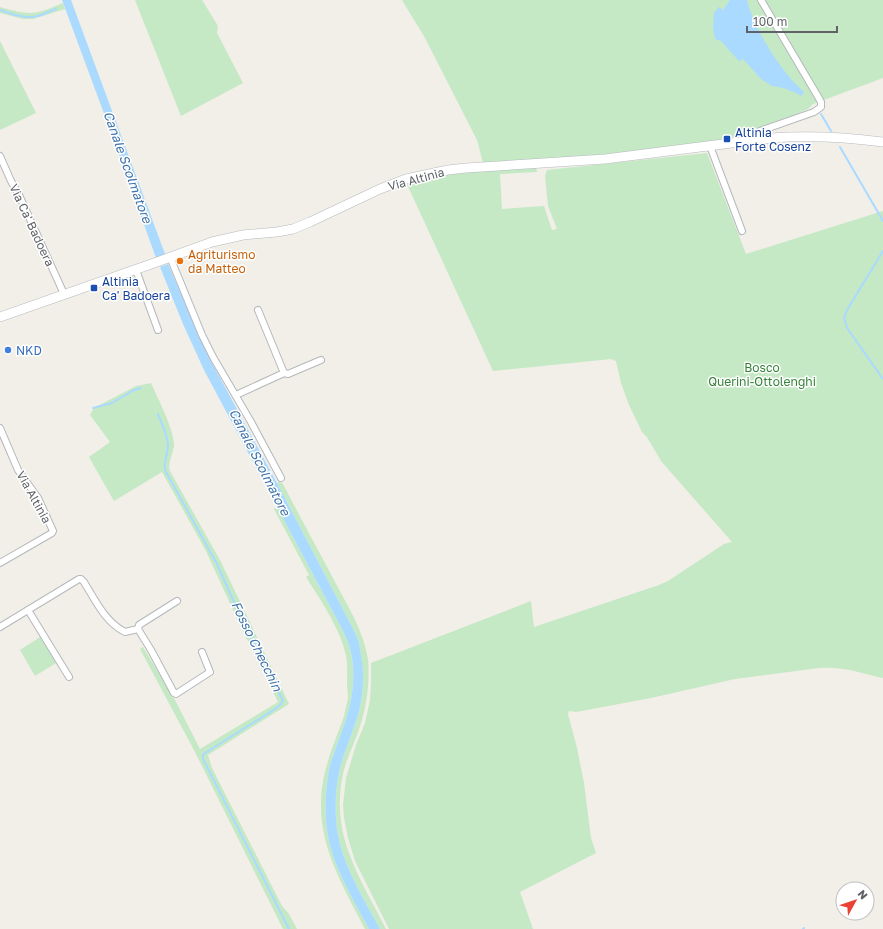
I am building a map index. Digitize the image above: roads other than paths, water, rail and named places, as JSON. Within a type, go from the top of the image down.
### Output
[{"type":"main road","name":"Via Altinia","points":[[0,317],[230,237],[293,229],[380,189],[406,179],[434,172],[466,168],[593,160],[792,136],[845,137],[883,142]]},
{"type":"street","points":[[754,140],[754,136],[760,131],[814,112],[821,108],[821,102],[761,0]]},
{"type":"street","points":[[710,146],[742,232]]},
{"type":"street","name":"Via Ca' Badoera","points":[[0,156],[64,294]]},
{"type":"street","points":[[169,258],[202,335],[281,478]]},
{"type":"street","points":[[136,270],[158,330]]},
{"type":"street","points":[[258,310],[284,373]]},
{"type":"street","points":[[236,395],[284,373],[288,374],[321,360]]},
{"type":"street","name":"Via Altinia","points":[[0,428],[18,470],[38,498],[53,531],[0,563]]},
{"type":"street","points":[[0,628],[79,579],[84,582],[101,611],[117,627],[125,632],[138,628],[139,624],[177,601]]},
{"type":"street","points":[[28,610],[69,676]]},
{"type":"street","points":[[138,628],[174,693],[176,694],[210,672],[202,652]]},
{"type":"water","name":"Canale Scolmatore","points":[[62,0],[71,0],[165,254],[156,258],[116,146]]},
{"type":"water","points":[[730,0],[747,0],[753,19],[763,39],[781,67],[804,92],[801,96],[784,88],[772,86],[761,79],[743,59],[739,61],[721,41],[715,39],[713,27],[714,13],[719,7],[723,10]]},
{"type":"water","name":"Canale Scolmatore","points":[[168,264],[213,365],[277,483],[359,642],[363,672],[362,697],[354,727],[343,756],[339,774],[336,794],[336,819],[341,848],[346,862],[380,929],[369,929],[348,890],[331,849],[326,820],[326,792],[330,765],[347,716],[353,689],[353,663],[349,645],[340,625],[204,370],[183,324],[160,267]]},
{"type":"waterway","name":"Fosso Checchin","points":[[0,10],[19,16],[33,17],[56,9]]},
{"type":"waterway","points":[[821,114],[831,131]]},
{"type":"waterway","points":[[840,147],[883,221]]},
{"type":"waterway","points":[[883,251],[847,310],[844,318],[847,328],[883,379]]},
{"type":"waterway","name":"Fosso Checchin","points":[[93,408],[112,403],[134,390],[141,388]]},
{"type":"waterway","name":"Fosso Checchin","points":[[158,414],[168,442],[165,462],[166,472],[217,564],[233,600],[283,701],[275,709],[205,753],[203,755],[203,759],[289,929]]},
{"type":"place","name":"Altinia Forte Cosenz","points":[[727,139]]},
{"type":"place","name":"Agriturismo da Matteo","points":[[180,261]]},
{"type":"place","name":"Altinia Ca' Badoera","points":[[94,288]]},
{"type":"place","name":"NKD","points":[[8,350]]},
{"type":"park label","name":"Bosco Querini-Ottolenghi","points":[[762,374]]}]
